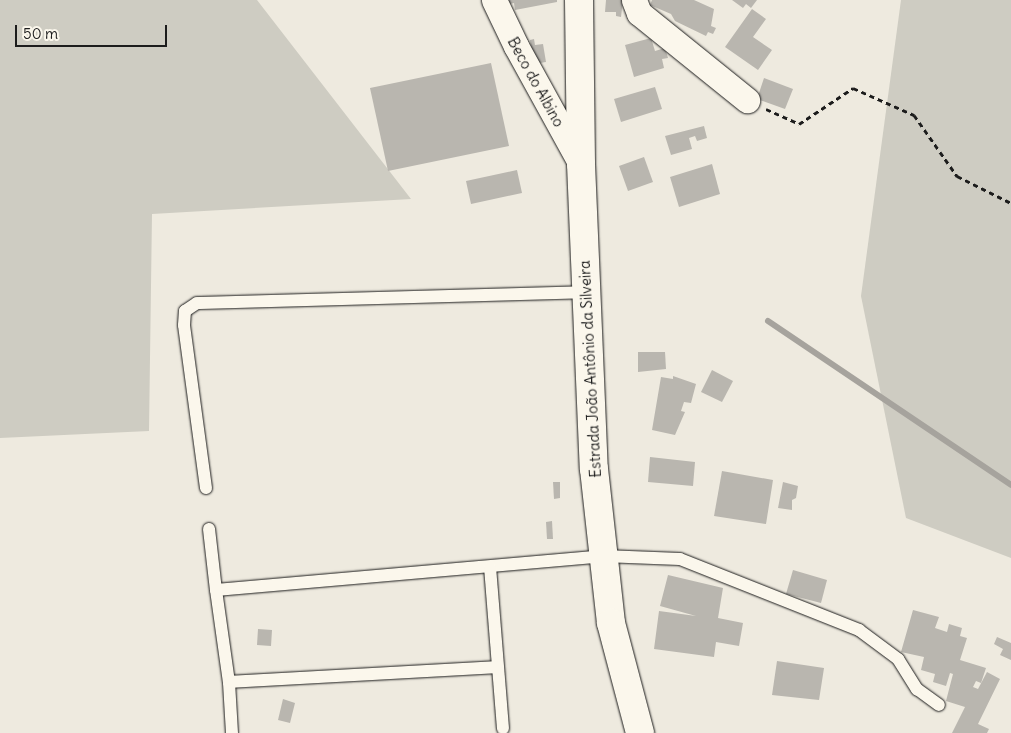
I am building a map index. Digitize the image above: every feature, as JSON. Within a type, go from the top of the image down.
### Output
[{"type":"main road","name":"Estrada João Antônio da Silveira","points":[[579,0],[581,164],[594,469],[610,623],[640,733]]},
{"type":"street","name":"Beco do Albino","points":[[494,0],[516,46],[581,164]]},
{"type":"street","points":[[634,0],[639,13],[747,100]]},
{"type":"lane","points":[[206,488],[184,325],[185,311],[197,303],[586,292]]},
{"type":"lane","points":[[209,529],[229,682],[232,733]]},
{"type":"lane","points":[[216,590],[603,556],[680,559],[859,630],[898,658],[917,689],[939,705]]},
{"type":"lane","points":[[490,567],[503,728]]},
{"type":"lane","points":[[229,682],[498,667]]},
{"type":"path","points":[[747,100],[799,124],[853,88],[914,115],[957,176],[1011,203]]},
{"type":"shaded area","points":[[0,0],[257,0],[411,199],[152,214],[149,431],[0,438]]},
{"type":"shaded area","points":[[901,0],[1011,0],[1011,558],[906,518],[861,296]]},
{"type":"building","points":[[508,0],[557,0],[557,2],[515,10],[514,3],[509,4]]},
{"type":"building","points":[[606,0],[623,0],[621,17],[616,16],[616,12],[605,12]]},
{"type":"building","points":[[652,0],[694,0],[714,9],[711,26],[716,28],[713,34],[708,32],[706,36],[675,21],[671,14],[650,5]]},
{"type":"building","points":[[732,0],[757,0],[751,8],[746,4],[743,8]]},
{"type":"building","points":[[752,9],[766,19],[753,37],[772,50],[758,70],[725,47]]},
{"type":"building","points":[[651,38],[655,51],[665,48],[668,58],[662,59],[664,68],[634,77],[625,45]]},
{"type":"building","points":[[534,39],[535,45],[543,44],[546,62],[533,64],[530,40]]},
{"type":"building","points":[[491,63],[509,146],[388,171],[370,88]]},
{"type":"building","points":[[764,78],[793,89],[785,109],[757,99]]},
{"type":"building","points":[[655,87],[662,109],[621,122],[614,99]]},
{"type":"building","points":[[704,126],[707,138],[697,141],[695,136],[689,138],[692,149],[671,155],[665,136]]},
{"type":"building","points":[[644,157],[653,182],[628,191],[619,166]]},
{"type":"building","points":[[712,164],[720,194],[679,207],[670,177]]},
{"type":"building","points":[[517,170],[522,193],[471,204],[466,181]]},
{"type":"building","points":[[638,352],[665,352],[666,369],[638,372]]},
{"type":"building","points":[[712,370],[733,381],[722,402],[701,392]]},
{"type":"building","points":[[673,376],[696,384],[691,403],[684,402],[681,411],[685,412],[675,435],[652,430],[661,377],[673,379]]},
{"type":"building","points":[[650,457],[695,462],[693,486],[648,482]]},
{"type":"building","points":[[722,471],[773,480],[766,524],[714,516]]},
{"type":"building","points":[[553,482],[560,482],[560,498],[554,499]]},
{"type":"building","points":[[783,482],[798,486],[796,498],[792,500],[792,510],[778,508]]},
{"type":"building","points":[[552,521],[553,539],[547,539],[546,522]]},
{"type":"building","points":[[793,570],[827,580],[821,603],[786,594]]},
{"type":"building","points":[[668,575],[723,588],[718,618],[743,623],[739,646],[716,642],[714,657],[654,649],[659,611],[696,616],[660,606]]},
{"type":"building","points":[[913,610],[939,617],[935,628],[947,632],[949,624],[962,628],[960,636],[967,638],[960,660],[986,668],[981,683],[976,681],[973,687],[978,689],[987,672],[1000,679],[978,724],[989,729],[987,733],[952,733],[965,707],[946,701],[953,674],[950,673],[946,686],[933,682],[935,674],[921,670],[924,657],[901,652]]},
{"type":"building","points":[[258,629],[272,630],[271,646],[257,645]]},
{"type":"building","points":[[997,637],[1011,643],[1011,660],[1000,655],[1003,649],[994,644]]},
{"type":"building","points":[[777,661],[824,668],[819,700],[772,695]]},
{"type":"building","points":[[283,699],[295,703],[290,723],[278,720]]},
{"type":"waterway","points":[[768,321],[1011,485]]}]
